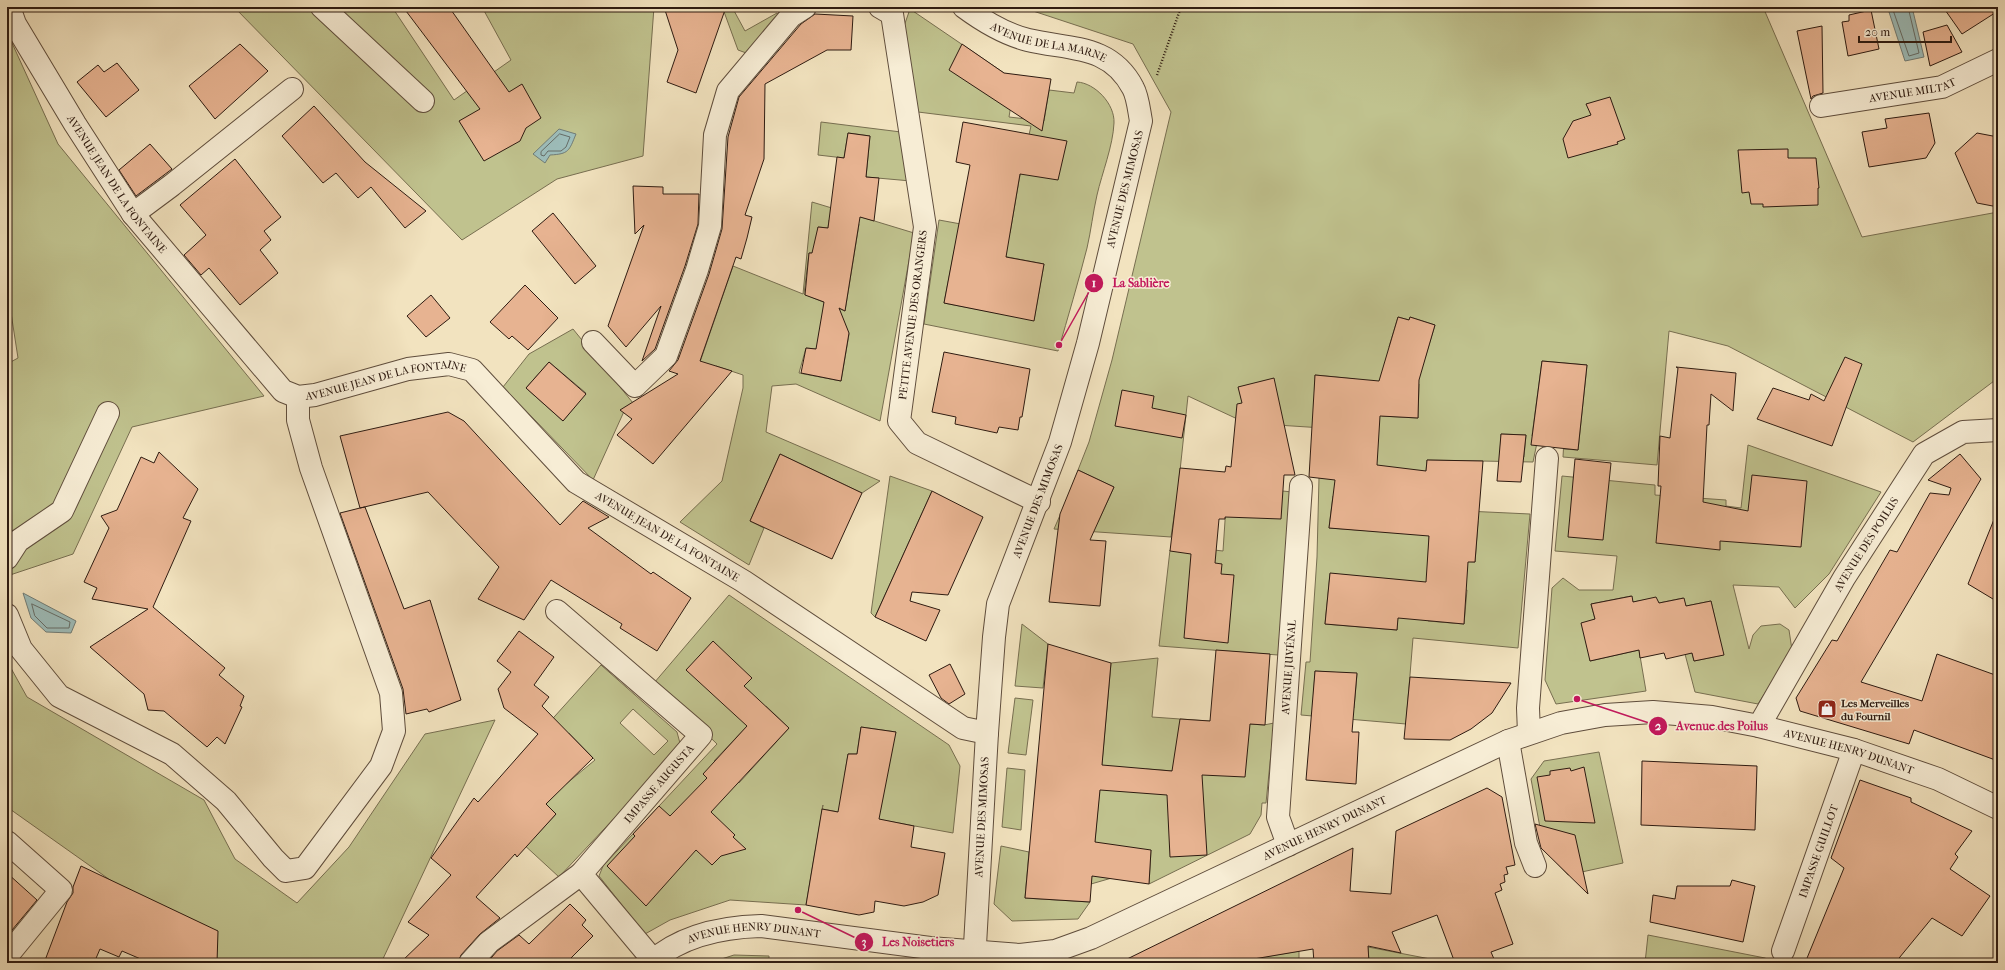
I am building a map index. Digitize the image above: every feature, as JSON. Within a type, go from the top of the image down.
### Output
[{"type":"street","name":"AVENUE JEAN DE LA FONTAINE","points":[[9,7],[15,24],[75,124],[132,214],[283,391],[298,396],[315,395],[408,368],[449,364],[472,370],[576,482],[743,581],[963,728],[987,733]]},
{"type":"street","points":[[322,7],[423,101]]},
{"type":"street","points":[[593,342],[635,386],[666,356],[697,270],[710,226],[715,135],[728,91],[791,16],[805,7]]},
{"type":"street","name":"PETITE AVENUE DES ORANGERS","points":[[880,7],[892,14],[925,228],[899,421],[917,443],[1039,502]]},
{"type":"street","name":"AVENUE DE LA MARNE","points":[[964,7],[988,24],[1028,40],[1083,49],[1115,63]]},
{"type":"street","name":"AVENUE MILTAT","points":[[1821,106],[1942,87],[1998,60]]},
{"type":"street","name":"AVENUE DES MIMOSAS","points":[[974,957],[987,733],[998,604],[1039,502],[1060,442],[1088,343],[1141,121],[1134,89],[1115,63]]},
{"type":"street","points":[[132,214],[292,89]]},
{"type":"street","points":[[7,615],[21,649],[60,696],[172,754],[226,801],[273,858],[286,871],[306,868],[381,766],[394,731],[391,693],[311,468],[298,420],[298,396]]},
{"type":"street","points":[[8,556],[18,541],[62,511],[108,413]]},
{"type":"street","name":"AVENUE DES POILUS","points":[[1759,726],[1844,578],[1924,454],[1963,432],[1998,430]]},
{"type":"street","points":[[1528,733],[1528,708],[1547,458]]},
{"type":"street","name":"AVENUE JUVÉNAL","points":[[1288,845],[1278,818],[1301,486]]},
{"type":"street","name":"IMPASSE AUGUSTA","points":[[557,611],[701,735],[581,874]]},
{"type":"street","name":"AVENUE HENRY DUNANT","points":[[651,961],[688,940],[711,932],[733,927],[761,926],[974,957],[1020,955],[1059,957],[1091,938],[1508,741],[1561,723],[1605,715],[1653,712],[1712,717],[1759,726],[1854,750],[1938,779],[1998,808]]},
{"type":"street","points":[[1508,741],[1526,843],[1535,866]]},
{"type":"street","name":"IMPASSE GUILLOT","points":[[1783,951],[1854,750]]},
{"type":"street","points":[[7,842],[61,890],[7,956]]},
{"type":"street","points":[[470,963],[488,942],[581,874],[651,961]]},
{"type":"path","points":[[1156,80],[1181,7]]},
{"type":"green space","points":[[234,7],[392,7],[454,100],[511,60],[482,7],[654,7],[643,156],[557,179],[462,240]]},
{"type":"green space","points":[[726,7],[732,7],[745,31],[777,13],[780,20],[749,54],[738,50],[723,9]]},
{"type":"green space","points":[[1021,7],[1763,7],[1862,237],[1998,212],[1998,378],[1913,442],[1728,346],[1669,331],[1657,465],[1563,457],[1564,439],[1538,438],[1533,462],[1427,460],[1423,509],[1530,514],[1518,648],[1413,638],[1406,724],[1301,715],[1306,662],[1310,662],[1317,557],[1319,478],[1323,428],[1246,423],[1188,396],[1179,480],[1292,492],[1278,655],[1159,646],[1170,550],[1180,552],[1183,509],[1175,510],[1171,537],[1054,529],[1064,506],[1098,522],[1114,487],[1078,470],[1089,442],[1112,360],[1171,112],[1133,44]],"holes":[[[1398,317],[1409,320],[1410,317],[1435,325],[1425,358],[1389,347]],[[1542,361],[1587,365],[1578,450],[1564,449],[1564,439],[1532,436]],[[1315,375],[1355,379],[1352,408],[1328,406],[1326,420],[1314,419]],[[1383,381],[1419,384],[1418,418],[1382,416]],[[1501,434],[1526,435],[1524,457],[1500,455]],[[1191,487],[1227,491],[1223,551],[1187,547]],[[1333,496],[1405,503],[1403,533],[1329,528]],[[1430,518],[1478,521],[1475,562],[1428,558]],[[1330,574],[1400,580],[1397,630],[1325,624]],[[1431,583],[1442,583],[1442,587],[1467,590],[1464,624],[1428,621]],[[1315,671],[1357,674],[1354,708],[1313,705]]]},
{"type":"green space","points":[[910,9],[1004,73],[1014,86],[1009,117],[1044,121],[1049,90],[1074,93],[1077,82],[1084,83],[1097,90],[1103,96],[1111,109],[1114,123],[1112,141],[1097,195],[1087,248],[1077,287],[1058,351],[924,324],[939,220],[1010,233],[1019,180],[1031,126],[918,112],[902,32]],"holes":[[[955,247],[1044,264],[1034,320],[944,303]]]},
{"type":"green space","points":[[7,32],[58,144],[264,396],[132,427],[73,554],[7,576],[7,364],[18,358],[7,287]]},
{"type":"green space","points":[[821,122],[901,132],[911,181],[866,177],[870,136],[848,133],[844,158],[818,155]]},
{"type":"green space","points":[[812,202],[914,233],[880,421],[796,384],[772,386],[766,432],[880,481],[862,493],[780,454],[750,521],[764,528],[749,565],[680,522],[722,481],[743,388],[743,375],[716,366],[712,375],[677,356],[700,362],[733,266],[803,294]],"holes":[[[829,220],[859,224],[845,311],[804,294],[809,253],[815,253],[818,227],[828,228]],[[845,325],[849,334],[841,381],[799,373],[806,348],[816,349]]]},
{"type":"green space","points":[[573,329],[633,403],[626,407],[593,480],[503,387],[529,354]],"holes":[[[549,362],[586,393],[563,421],[526,388]]]},
{"type":"green space","points":[[1748,445],[1881,492],[1829,574],[1795,608],[1779,587],[1733,585],[1749,649],[1753,635],[1761,626],[1780,624],[1789,630],[1792,650],[1758,704],[1695,692],[1685,654],[1692,653],[1694,661],[1723,655],[1711,601],[1686,606],[1683,598],[1659,603],[1656,598],[1633,602],[1631,596],[1591,604],[1595,619],[1590,661],[1639,650],[1646,691],[1556,704],[1545,680],[1552,588],[1563,578],[1579,590],[1613,590],[1617,556],[1555,551],[1562,476],[1655,485],[1655,495],[1726,500],[1726,506],[1741,508]]},
{"type":"green space","points":[[890,476],[932,491],[875,617],[871,613]]},
{"type":"green space","points":[[729,595],[949,745],[960,766],[953,833],[822,809],[806,905],[730,900],[670,920],[645,934],[599,876],[603,866],[717,744],[654,683]],"holes":[[[766,706],[789,728],[739,783],[714,761]],[[861,727],[896,732],[845,773],[848,754],[857,754]]]},
{"type":"green space","points":[[1022,624],[1048,644],[1043,688],[1015,686]]},
{"type":"green space","points":[[1158,658],[1152,717],[1264,725],[1274,723],[1266,803],[1262,803],[1261,815],[1250,834],[1149,884],[1151,850],[1136,871],[1091,884],[1111,663]],"holes":[[[1146,769],[1173,771],[1144,793]]]},
{"type":"green space","points":[[7,661],[27,697],[204,800],[235,859],[297,903],[349,847],[425,734],[495,720],[381,963],[204,963],[192,938],[7,807]]},
{"type":"green space","points":[[601,665],[677,732],[681,747],[559,877],[484,808],[518,757]],"holes":[[[633,709],[668,741],[654,755],[620,723]],[[569,733],[595,760],[566,784],[541,758]],[[531,790],[556,814],[534,838]]]},
{"type":"green space","points":[[1015,698],[1033,700],[1026,755],[1008,753]]},
{"type":"green space","points":[[1599,752],[1623,863],[1568,875],[1544,849],[1531,779],[1544,761]]},
{"type":"green space","points":[[1007,768],[1025,770],[1021,830],[1002,827]]},
{"type":"green space","points":[[1001,846],[1029,852],[1025,898],[1090,902],[1078,919],[1012,921],[994,904]]},
{"type":"green space","points":[[1648,935],[1765,958],[1775,963],[1645,963]]},
{"type":"green space","points":[[1368,947],[1451,963],[1369,963]]},
{"type":"green space","points":[[1299,951],[1299,963],[1228,963]]},
{"type":"green space","points":[[734,955],[769,956],[769,963],[709,963]]},
{"type":"water","points":[[1895,7],[1912,7],[1924,57],[1905,61],[1888,9]]},
{"type":"water","points":[[559,129],[576,134],[572,144],[568,150],[561,154],[550,155],[545,163],[533,154]]},
{"type":"water","points":[[23,593],[76,621],[71,633],[46,632],[31,618]]},
{"type":"building","points":[[403,7],[449,7],[509,92],[522,84],[541,118],[526,128],[520,141],[484,161],[459,121],[480,109]]},
{"type":"building","points":[[664,7],[726,7],[696,93],[667,82],[678,50]]},
{"type":"building","points":[[1943,7],[1998,7],[1998,11],[1962,34]]},
{"type":"building","points":[[1871,10],[1879,49],[1848,56],[1842,22],[1849,21],[1849,15]]},
{"type":"building","points":[[815,14],[853,16],[851,50],[827,50],[765,84],[764,159],[745,215],[752,217],[741,259],[736,257],[700,361],[732,371],[653,464],[617,435],[632,419],[620,410],[678,374],[669,371],[678,360],[709,274],[722,229],[728,137],[739,97],[801,24]]},
{"type":"building","points":[[1947,25],[1962,52],[1930,66],[1923,32]]},
{"type":"building","points":[[1822,26],[1823,93],[1813,96],[1811,99],[1797,31]]},
{"type":"building","points":[[240,44],[268,71],[215,119],[189,86]]},
{"type":"building","points":[[962,44],[1004,73],[1051,79],[1042,131],[949,70]]},
{"type":"building","points":[[117,63],[139,90],[106,117],[77,82],[98,65],[104,72]]},
{"type":"building","points":[[1610,97],[1625,139],[1617,142],[1618,144],[1568,158],[1563,139],[1573,121],[1591,115],[1586,104]]},
{"type":"building","points":[[314,106],[365,162],[426,211],[405,228],[371,187],[358,198],[336,173],[323,183],[282,136]]},
{"type":"building","points":[[1929,113],[1935,143],[1926,158],[1869,167],[1862,132],[1887,128],[1885,119]]},
{"type":"building","points":[[963,122],[1067,141],[1058,180],[1020,174],[1006,257],[1044,264],[1034,321],[944,303],[970,165],[956,162]]},
{"type":"building","points":[[848,133],[870,136],[866,177],[879,178],[874,221],[860,217],[845,311],[839,308],[849,333],[841,381],[801,373],[806,348],[816,349],[824,302],[805,295],[809,253],[812,253],[818,227],[828,228],[837,157],[844,158]]},
{"type":"building","points":[[1977,133],[1998,137],[1998,207],[1977,203],[1955,153]]},
{"type":"building","points":[[150,144],[172,169],[136,196],[119,170]]},
{"type":"building","points":[[1788,149],[1788,158],[1816,158],[1819,188],[1818,205],[1763,207],[1763,204],[1751,204],[1749,192],[1742,193],[1738,150]]},
{"type":"building","points":[[235,159],[281,217],[264,231],[271,240],[260,250],[278,273],[240,305],[209,268],[201,275],[184,255],[206,235],[180,205]]},
{"type":"building","points":[[633,186],[663,187],[663,194],[699,194],[698,224],[685,266],[655,349],[642,361],[661,306],[626,347],[608,326],[644,225],[635,234]]},
{"type":"building","points":[[553,213],[596,266],[575,284],[532,231]]},
{"type":"building","points":[[525,285],[558,318],[528,350],[512,336],[509,339],[490,322]]},
{"type":"building","points":[[431,295],[450,318],[426,337],[407,316]]},
{"type":"building","points":[[1398,317],[1409,320],[1410,317],[1435,325],[1419,380],[1418,418],[1380,416],[1377,465],[1426,471],[1427,460],[1483,461],[1475,562],[1468,562],[1464,624],[1398,618],[1397,630],[1325,624],[1330,573],[1426,582],[1429,536],[1329,528],[1335,480],[1309,477],[1315,375],[1379,381]]},
{"type":"building","points":[[944,352],[1030,369],[1022,417],[1020,417],[1018,430],[999,427],[997,433],[955,424],[956,417],[932,412]]},
{"type":"building","points":[[1845,357],[1862,364],[1832,446],[1757,419],[1773,388],[1809,400],[1811,394],[1824,401]]},
{"type":"building","points":[[1542,361],[1587,365],[1578,450],[1531,445]]},
{"type":"building","points":[[549,362],[586,394],[563,421],[526,388]]},
{"type":"building","points":[[1676,367],[1736,373],[1733,411],[1711,394],[1709,425],[1707,425],[1703,502],[1748,511],[1752,475],[1807,481],[1801,547],[1720,541],[1720,550],[1656,543],[1661,486],[1658,486],[1660,436],[1670,438],[1678,368]]},
{"type":"building","points":[[1274,378],[1295,475],[1284,475],[1281,519],[1225,517],[1225,519],[1219,519],[1215,563],[1222,564],[1221,574],[1234,575],[1228,643],[1184,638],[1191,554],[1170,551],[1180,468],[1225,472],[1226,466],[1231,467],[1237,404],[1242,403],[1238,387]]},
{"type":"building","points":[[1122,390],[1154,396],[1152,408],[1186,415],[1182,438],[1115,426]]},
{"type":"building","points":[[448,412],[464,421],[560,525],[583,501],[609,517],[588,528],[651,574],[653,572],[691,598],[657,651],[620,628],[622,624],[551,580],[524,620],[478,599],[499,567],[428,492],[360,508],[340,436]]},
{"type":"building","points":[[1501,434],[1526,435],[1521,482],[1497,481]]},
{"type":"building","points":[[159,452],[198,489],[183,518],[191,521],[153,607],[225,668],[219,675],[244,696],[240,706],[242,707],[225,744],[217,737],[207,747],[164,711],[148,710],[144,694],[90,647],[148,609],[92,599],[97,588],[84,582],[109,528],[101,516],[117,510],[141,457],[154,463]]},
{"type":"building","points":[[780,454],[862,493],[832,559],[750,521]]},
{"type":"building","points":[[1960,454],[1981,479],[1861,682],[1922,701],[1937,654],[1998,676],[1998,761],[1914,730],[1909,744],[1800,711],[1796,698],[1832,640],[1837,641],[1890,550],[1897,552],[1930,493],[1949,495],[1951,488],[1928,480]]},
{"type":"building","points":[[1575,459],[1611,463],[1603,540],[1568,537]]},
{"type":"building","points":[[1078,470],[1114,487],[1090,540],[1106,541],[1100,606],[1049,602],[1060,514]]},
{"type":"building","points":[[932,491],[983,517],[948,595],[912,592],[910,601],[940,610],[926,641],[875,617]]},
{"type":"building","points":[[365,507],[404,609],[430,600],[461,700],[429,712],[427,709],[406,714],[403,689],[340,513]]},
{"type":"building","points":[[1998,512],[1998,602],[1968,584]]},
{"type":"building","points":[[1632,596],[1633,602],[1656,597],[1659,603],[1684,598],[1686,606],[1711,601],[1724,655],[1694,661],[1692,653],[1666,659],[1664,653],[1640,658],[1639,650],[1590,661],[1581,623],[1595,619],[1591,604]]},
{"type":"building","points":[[519,631],[554,657],[534,685],[549,697],[542,706],[593,758],[546,804],[556,814],[517,857],[515,854],[476,897],[500,918],[480,934],[461,955],[458,963],[400,963],[429,935],[408,922],[451,875],[431,858],[474,798],[478,802],[538,734],[504,708],[498,689],[511,672],[497,661]]},
{"type":"building","points":[[713,641],[752,678],[744,686],[789,728],[711,812],[735,835],[733,837],[746,849],[721,856],[712,865],[696,850],[646,906],[607,866],[635,836],[633,834],[659,806],[670,816],[707,778],[703,774],[747,726],[686,670]]},
{"type":"building","points":[[1048,644],[1111,663],[1102,765],[1172,771],[1180,719],[1210,721],[1216,650],[1270,654],[1265,725],[1250,724],[1245,777],[1202,775],[1207,855],[1170,857],[1167,795],[1100,790],[1095,842],[1151,850],[1149,884],[1092,876],[1090,902],[1025,898]]},
{"type":"building","points":[[950,664],[965,694],[949,704],[941,698],[929,675]]},
{"type":"building","points":[[1315,671],[1357,673],[1352,732],[1359,732],[1356,784],[1306,780]]},
{"type":"building","points":[[1410,677],[1511,683],[1492,713],[1471,729],[1450,740],[1404,739]]},
{"type":"building","points":[[861,727],[896,732],[879,819],[914,826],[911,847],[945,853],[938,895],[923,902],[904,906],[875,901],[874,912],[859,915],[806,905],[822,809],[838,812],[848,754],[857,754]]},
{"type":"building","points":[[1642,761],[1757,766],[1755,830],[1641,825]]},
{"type":"building","points":[[1584,767],[1595,823],[1545,821],[1537,777],[1550,775],[1550,771],[1570,768],[1571,771]]},
{"type":"building","points":[[1860,780],[1911,798],[1911,802],[1972,831],[1955,854],[1958,857],[1950,869],[1990,896],[1962,936],[1932,918],[1895,963],[1805,963],[1844,868],[1831,858]]},
{"type":"building","points":[[1487,788],[1502,797],[1515,865],[1506,867],[1508,874],[1504,875],[1505,882],[1500,884],[1502,890],[1495,893],[1513,944],[1491,952],[1494,959],[1479,960],[1480,963],[1455,963],[1437,915],[1392,932],[1401,953],[1368,946],[1369,963],[1314,963],[1313,949],[1230,963],[1119,963],[1353,848],[1350,891],[1391,894],[1396,831]]},
{"type":"building","points":[[1535,824],[1575,835],[1588,894],[1541,848]]},
{"type":"building","points":[[81,866],[218,931],[217,963],[150,963],[122,951],[119,957],[100,949],[94,963],[44,963],[67,902],[73,893],[73,887]]},
{"type":"building","points":[[7,873],[37,900],[7,936]]},
{"type":"building","points":[[1732,880],[1755,886],[1743,942],[1650,922],[1653,895],[1675,899],[1677,886],[1730,886]]},
{"type":"building","points":[[570,904],[586,920],[582,925],[593,936],[566,963],[487,963],[497,951],[519,935],[529,944]]},
{"type":"place","name":"La Sablière","points":[[1059,345]]},
{"type":"place","name":"Avenue des Poilus","points":[[1577,699]]},
{"type":"place","name":"Les Merveilles du Fournil","points":[[1827,709]]},
{"type":"place","name":"Les Noisetiers","points":[[798,910]]}]
